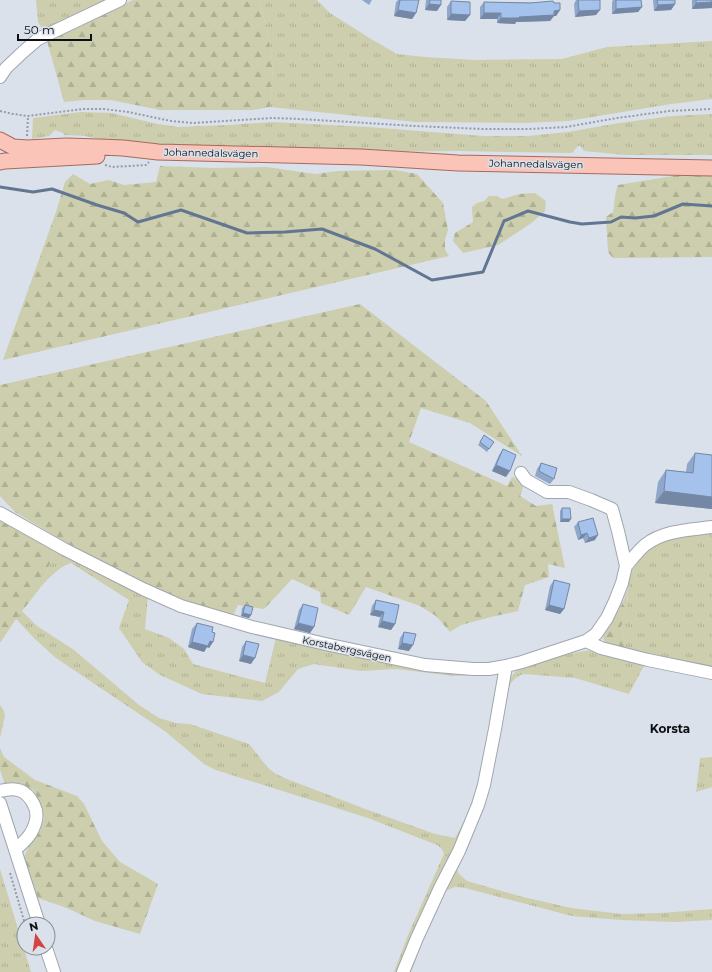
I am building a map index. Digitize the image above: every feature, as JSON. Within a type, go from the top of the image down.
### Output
[{"type":"main road","name":"Johannedalsvägen","points":[[0,140],[14,147],[27,148],[66,146],[123,148],[158,152],[361,157],[458,163],[712,168]]},
{"type":"main road","name":"Johannedalsvägen","points":[[0,162],[130,156],[158,152]]},
{"type":"main road","name":"Johannedalsvägen","points":[[361,157],[457,155],[638,160],[712,160]]},
{"type":"street","points":[[0,78],[6,68],[38,39],[120,0]]},
{"type":"street","points":[[520,473],[526,480],[547,492],[569,492],[612,509],[626,566],[616,601],[607,618],[596,634],[586,641],[607,650],[712,673]]},
{"type":"street","name":"Korstabergsvägen","points":[[0,513],[64,549],[143,589],[181,606],[252,627],[425,665],[489,669],[506,666],[548,654],[586,641]]},
{"type":"street","points":[[626,566],[644,545],[661,535],[712,527]]},
{"type":"street","points":[[403,972],[478,805],[484,785],[506,666]]},
{"type":"street","points":[[0,791],[10,789],[21,791],[29,796],[35,807],[37,818],[34,828],[27,839],[15,850]]},
{"type":"street","points":[[0,803],[36,916]]},
{"type":"street","points":[[49,956],[54,972]]},
{"type":"path","points":[[0,111],[28,116],[84,109],[104,109],[128,112],[171,122],[272,118],[483,129],[529,129],[566,127],[669,111],[712,109]]},
{"type":"path","points":[[10,870],[23,916]]},
{"type":"green space","points":[[36,0],[106,0],[47,29],[41,27],[38,22]]},
{"type":"green space","points":[[133,0],[259,0],[268,33],[273,67],[270,107],[252,110],[160,110],[111,100],[64,102],[47,41]]},
{"type":"green space","points":[[259,0],[317,0],[330,13],[397,54],[425,57],[475,60],[562,59],[607,47],[712,41],[712,99],[671,104],[568,121],[525,123],[416,122],[270,107],[273,67],[268,33]]},
{"type":"green space","points":[[81,112],[111,113],[178,127],[272,122],[368,127],[483,136],[528,136],[568,132],[672,116],[712,114],[712,155],[625,155],[584,151],[580,146],[578,146],[572,153],[458,151],[362,152],[188,146],[121,143],[85,136],[64,135],[63,133],[55,130],[49,136],[32,139],[33,118]]},
{"type":"green space","points":[[160,166],[212,168],[267,167],[315,174],[338,171],[395,170],[417,174],[443,203],[448,230],[445,240],[445,250],[449,256],[3,360],[56,212],[65,182],[73,174],[90,184],[109,180],[124,185],[156,182]]},
{"type":"green space","points":[[679,175],[712,176],[712,257],[613,258],[608,252],[606,217],[613,212],[618,185]]},
{"type":"green space","points":[[535,193],[546,201],[545,211],[530,224],[498,245],[463,253],[453,241],[455,233],[473,222],[472,207],[477,203],[484,201],[489,196],[496,196],[503,199],[519,194]]},
{"type":"green space","points":[[360,304],[486,401],[522,456],[470,423],[421,408],[409,442],[507,486],[512,477],[525,482],[520,496],[536,506],[552,504],[565,568],[548,564],[549,577],[525,585],[518,611],[461,625],[450,632],[436,616],[420,606],[366,587],[349,615],[321,603],[320,592],[292,579],[264,609],[238,605],[232,618],[151,588],[97,561],[15,512],[0,496],[0,385]]},
{"type":"green space","points":[[0,519],[56,548],[40,588],[0,643]]},
{"type":"green space","points":[[712,530],[712,669],[627,651],[621,627],[627,606],[629,577],[643,554],[655,543],[676,536]]},
{"type":"green space","points":[[56,548],[148,596],[145,629],[169,638],[184,649],[193,664],[265,683],[276,638],[490,673],[483,675],[454,676],[396,669],[361,671],[314,664],[298,669],[279,692],[262,701],[202,694],[160,675],[142,662],[119,628],[129,600],[71,563],[57,570],[40,588]]},
{"type":"green space","points":[[628,588],[627,606],[621,627],[627,651],[608,645],[603,636],[622,604]]},
{"type":"green space","points":[[22,611],[37,626],[74,650],[139,705],[159,718],[176,723],[190,724],[249,744],[268,768],[276,774],[368,810],[435,834],[455,838],[467,816],[478,783],[490,727],[492,727],[470,816],[398,972],[394,972],[408,935],[444,854],[442,849],[437,845],[368,818],[216,770],[204,764],[166,732],[56,658],[16,619]]},
{"type":"green space","points":[[594,650],[646,662],[629,694],[575,678],[523,674],[518,676],[512,682],[504,700],[510,679],[519,668],[566,655]]},
{"type":"green space","points":[[0,705],[5,715],[0,738]]},
{"type":"green space","points":[[0,748],[4,757],[35,780],[77,796],[84,804],[102,841],[120,862],[158,884],[140,934],[95,921],[67,908],[38,898],[24,857],[29,846],[39,833],[44,819],[41,804],[33,790],[19,783],[5,784],[0,770]]},
{"type":"green space","points":[[712,757],[712,787],[696,792],[700,758]]},
{"type":"green space","points":[[456,867],[459,874],[467,881],[519,896],[571,908],[621,914],[712,909],[712,920],[674,922],[572,916],[465,888],[455,887],[445,891],[411,972],[407,972]]},
{"type":"green space","points":[[0,869],[16,922],[16,956],[26,956],[31,972],[0,972]]},
{"type":"building","points":[[400,0],[419,0],[416,13],[398,10]]},
{"type":"building","points":[[430,0],[441,0],[441,5],[429,4]]},
{"type":"building","points":[[578,0],[600,0],[600,10],[579,11]]},
{"type":"building","points":[[616,0],[641,0],[642,7],[616,9]]},
{"type":"building","points":[[657,0],[675,0],[675,4],[658,5]]},
{"type":"building","points":[[696,0],[712,0],[712,2],[696,3]]},
{"type":"building","points":[[451,1],[470,2],[470,15],[451,14]]},
{"type":"building","points":[[553,1],[554,3],[560,3],[560,10],[554,11],[554,15],[501,18],[501,13],[484,13],[484,2],[530,3]]},
{"type":"building","points":[[484,435],[494,442],[489,449],[480,442]]},
{"type":"building","points":[[503,449],[516,455],[510,471],[496,465]]},
{"type":"building","points":[[695,453],[712,455],[712,497],[664,491],[666,470],[693,473]]},
{"type":"building","points":[[541,463],[557,468],[554,479],[539,471]]},
{"type":"building","points":[[562,508],[570,508],[571,519],[562,519]]},
{"type":"building","points":[[593,518],[598,535],[589,538],[587,533],[581,535],[578,522]]},
{"type":"building","points":[[554,580],[570,584],[564,609],[549,605]]},
{"type":"building","points":[[376,600],[399,605],[395,624],[382,621],[384,612],[374,610]]},
{"type":"building","points":[[303,604],[318,608],[314,627],[298,623]]},
{"type":"building","points":[[245,605],[253,607],[251,615],[243,613]]},
{"type":"building","points":[[197,623],[213,627],[212,632],[215,633],[213,642],[210,641],[208,646],[192,642]]},
{"type":"building","points":[[404,632],[416,634],[413,645],[402,643]]},
{"type":"building","points":[[246,641],[259,644],[255,658],[243,655]]},
{"type":"waterway","points":[[0,187],[33,192],[52,189],[124,213],[138,222],[181,210],[247,233],[322,229],[375,249],[432,280],[483,272],[504,221],[528,211],[582,224],[611,222],[621,217],[635,218],[654,216],[683,204],[712,206]]},
{"type":"district","name":"Korsta","points":[[670,728]]}]
